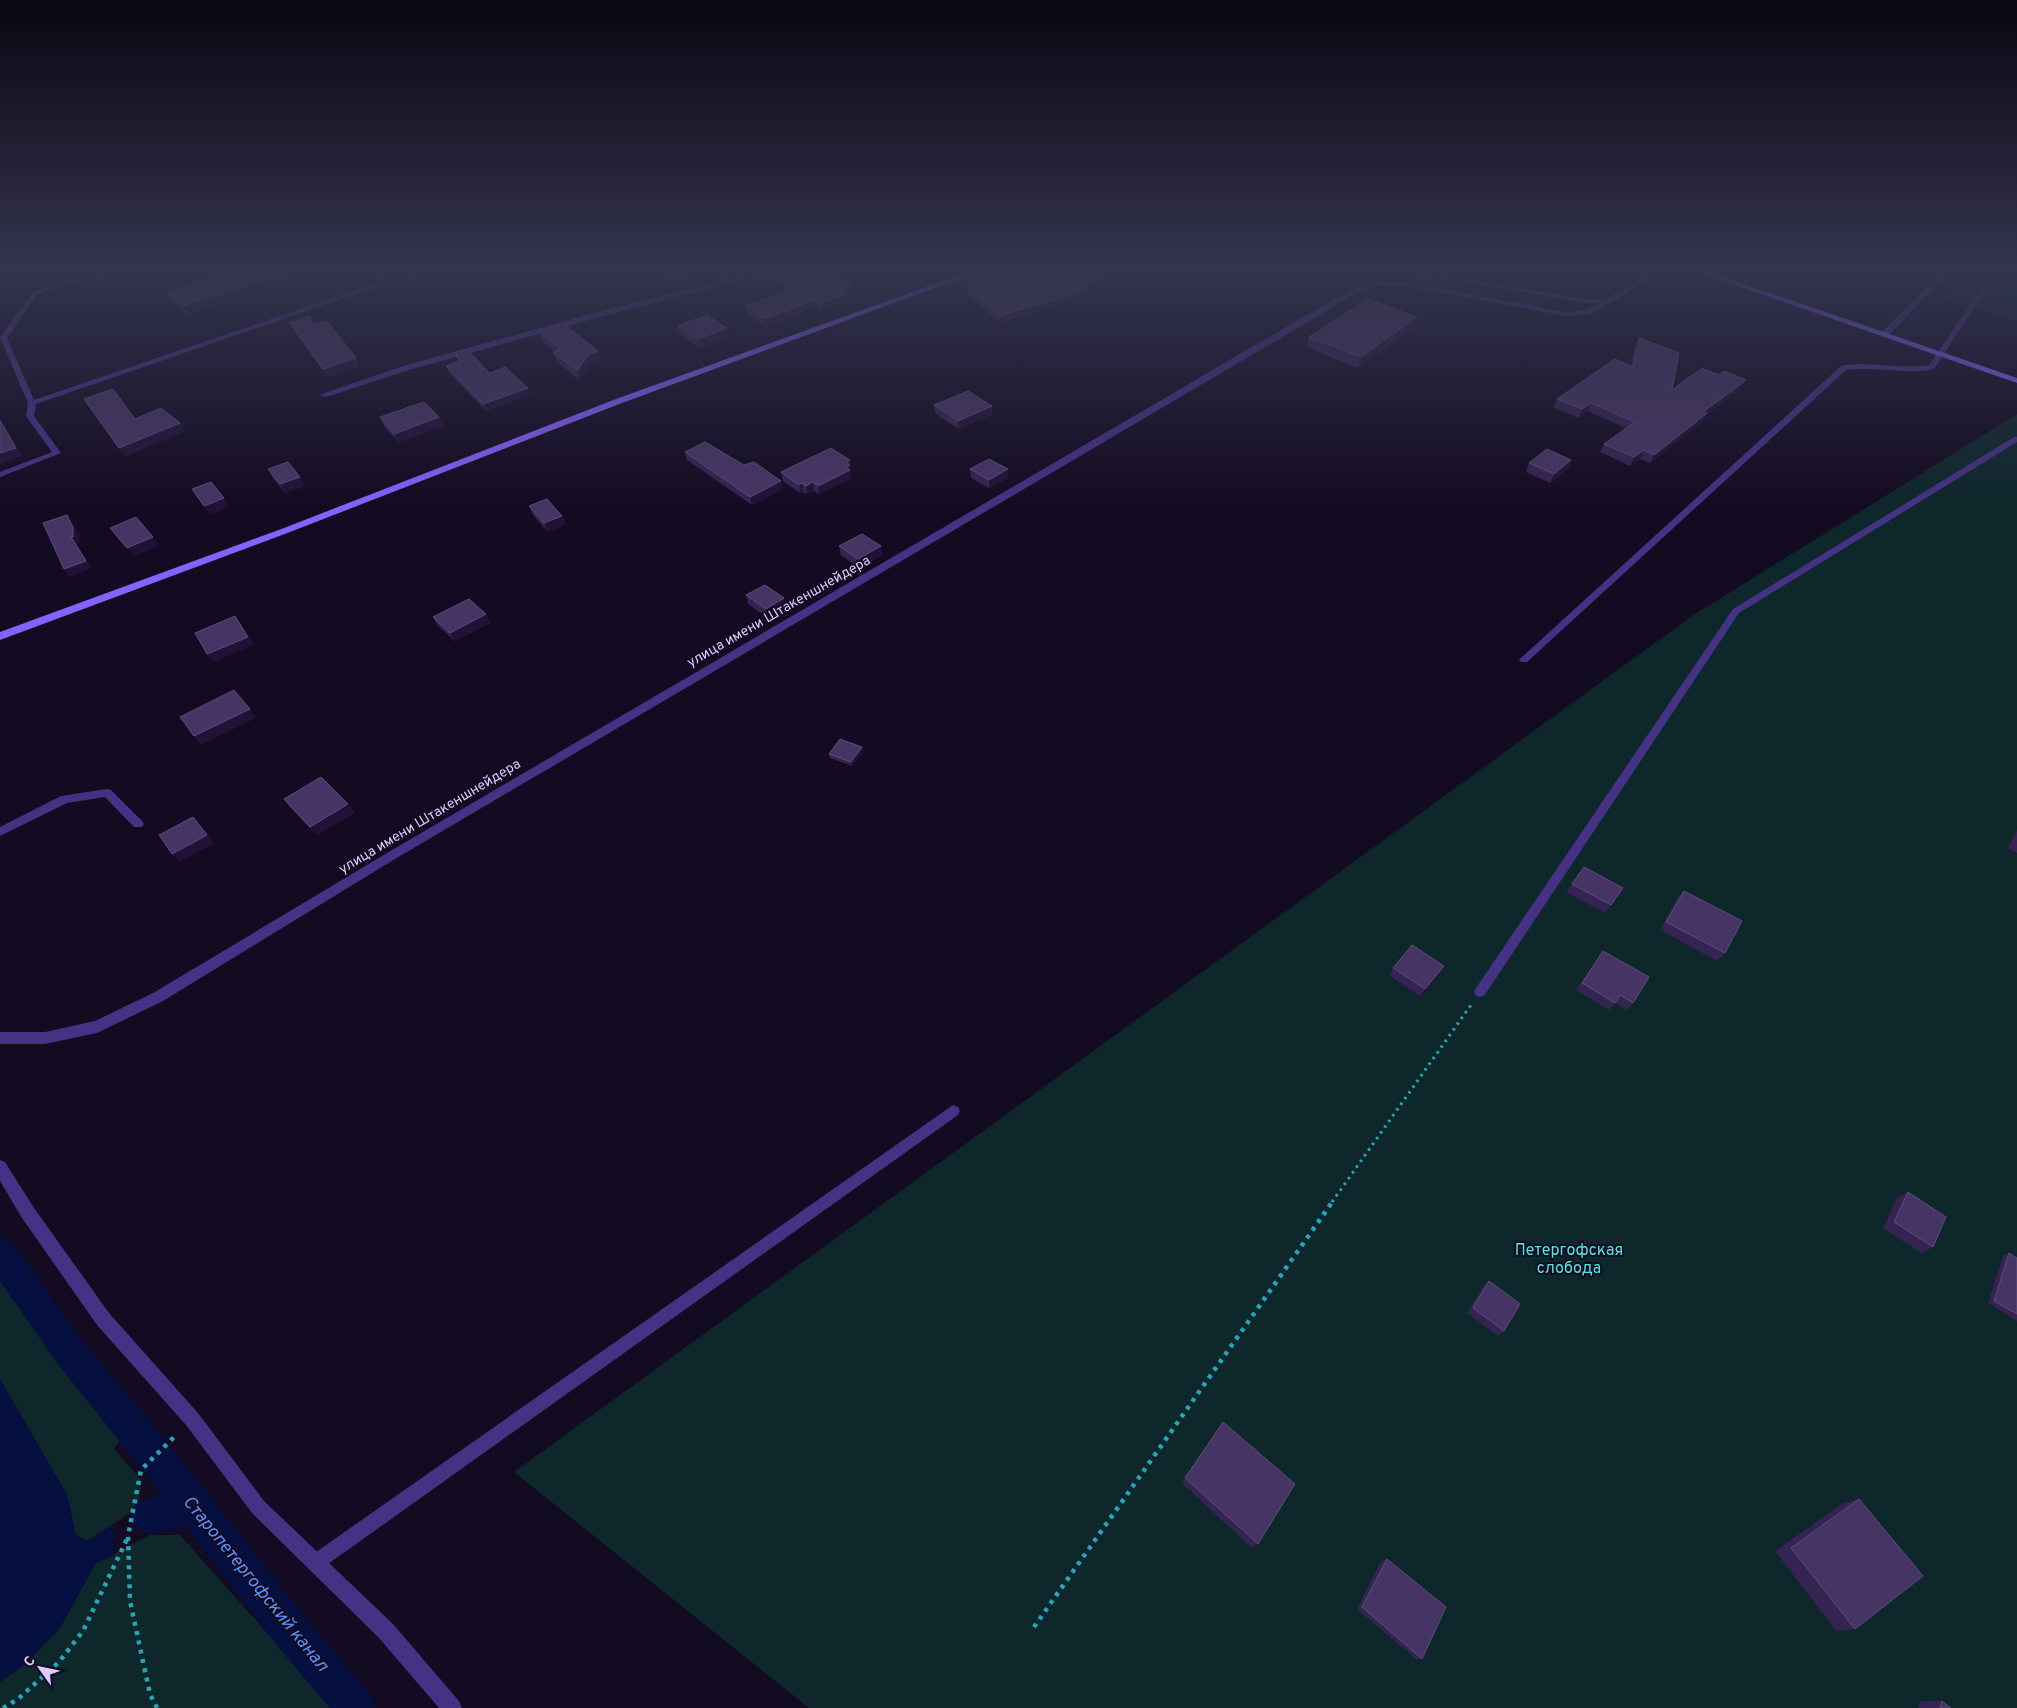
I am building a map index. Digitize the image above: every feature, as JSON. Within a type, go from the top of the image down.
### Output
[{"type":"street","points":[[323,395],[406,368],[481,348]]},
{"type":"street","points":[[0,636],[287,530],[629,398],[767,348]]},
{"type":"street","name":"улица имени Штакеншнейдера","points":[[0,1038],[45,1038],[97,1027],[158,997],[390,856],[1257,348]]},
{"type":"street","points":[[1921,348],[2017,381]]},
{"type":"street","points":[[0,1167],[28,1213],[103,1319],[192,1419],[258,1507],[386,1630],[452,1708]]},
{"type":"lane","points":[[0,475],[57,453],[30,416],[32,403],[7,348]]},
{"type":"lane","points":[[32,403],[194,348]]},
{"type":"lane","points":[[1524,660],[1844,368],[1861,365],[1916,371],[1931,367],[1944,348]]},
{"type":"lane","points":[[1480,992],[1736,611],[2017,439]]},
{"type":"lane","points":[[0,832],[66,799],[108,793],[138,824]]},
{"type":"lane","points":[[315,1563],[953,1111]]},
{"type":"path","points":[[1034,1627],[1480,992]]},
{"type":"path","points":[[157,1708],[150,1694],[130,1601],[128,1536],[141,1470],[192,1419]]},
{"type":"path","points":[[3,1708],[18,1699],[60,1662],[84,1631],[128,1536]]},
{"type":"green space","name":"Петергофская слобода","points":[[2017,414],[2017,1708],[809,1708],[514,1472],[1692,616]]},
{"type":"green space","points":[[0,1269],[30,1316],[120,1441],[114,1449],[142,1481],[137,1508],[88,1541],[76,1536],[67,1495],[0,1379]]},
{"type":"green space","points":[[150,1535],[180,1535],[334,1708],[0,1708],[0,1682],[28,1662],[84,1584],[96,1563]]},
{"type":"shaded area","points":[[0,1379],[67,1495],[76,1536],[88,1541],[113,1524],[115,1555],[96,1563],[60,1628],[28,1662],[0,1682]]},
{"type":"building","points":[[308,348],[348,348],[356,358],[323,369]]},
{"type":"building","points":[[558,348],[594,348],[598,351],[588,355],[577,371],[553,352],[561,350]]},
{"type":"building","points":[[1337,348],[1374,348],[1361,357]]},
{"type":"building","points":[[1637,348],[1665,348],[1679,353],[1672,390],[1702,368],[1719,375],[1724,371],[1746,380],[1703,412],[1707,413],[1654,455],[1644,450],[1634,457],[1604,444],[1635,422],[1591,403],[1582,409],[1557,399],[1615,359],[1633,367]]},
{"type":"building","points":[[466,349],[490,373],[505,367],[528,388],[483,404],[446,366],[459,361],[455,352]]},
{"type":"building","points":[[113,389],[135,419],[161,408],[180,423],[119,448],[84,399]]},
{"type":"building","points":[[968,391],[992,406],[958,421],[934,405]]},
{"type":"building","points":[[424,402],[439,417],[394,434],[380,417]]},
{"type":"building","points":[[0,420],[16,448],[0,453]]},
{"type":"building","points":[[705,442],[744,465],[754,462],[781,481],[750,497],[685,452]]},
{"type":"building","points":[[831,448],[850,460],[846,462],[850,465],[846,467],[850,470],[818,486],[813,482],[806,486],[802,483],[799,485],[781,472]]},
{"type":"building","points":[[1547,449],[1571,460],[1554,474],[1529,463]]},
{"type":"building","points":[[989,459],[1008,469],[989,480],[970,469]]},
{"type":"building","points":[[288,462],[300,477],[280,484],[268,469]]},
{"type":"building","points":[[211,482],[224,498],[204,506],[192,489]]},
{"type":"building","points":[[547,499],[562,516],[544,523],[529,506]]},
{"type":"building","points":[[67,515],[73,528],[73,537],[71,537],[86,561],[64,569],[43,523]]},
{"type":"building","points":[[136,517],[153,537],[127,548],[110,528]]},
{"type":"building","points":[[862,534],[881,546],[858,559],[839,546]]},
{"type":"building","points":[[765,585],[784,598],[766,609],[746,595]]},
{"type":"building","points":[[469,599],[486,614],[450,633],[433,617]]},
{"type":"building","points":[[235,616],[248,637],[207,654],[195,633]]},
{"type":"building","points":[[234,690],[250,709],[194,736],[180,717]]},
{"type":"building","points":[[840,739],[862,747],[851,762],[829,754]]},
{"type":"building","points":[[321,777],[348,804],[310,827],[284,799]]},
{"type":"building","points":[[193,817],[207,835],[172,854],[159,835]]},
{"type":"building","points":[[1584,867],[1623,888],[1611,905],[1572,884]]},
{"type":"building","points":[[1684,891],[1742,921],[1725,953],[1666,922]]},
{"type":"building","points":[[1412,945],[1444,966],[1425,989],[1393,968]]},
{"type":"building","points":[[1603,951],[1649,977],[1633,1003],[1620,995],[1615,1003],[1582,983]]},
{"type":"building","points":[[1908,1192],[1946,1217],[1933,1247],[1894,1222]]},
{"type":"building","points":[[2009,1253],[2017,1258],[2017,1314],[1994,1301]]},
{"type":"building","points":[[1489,1281],[1520,1304],[1504,1331],[1473,1308]]},
{"type":"building","points":[[1223,1422],[1295,1484],[1258,1544],[1185,1478]]},
{"type":"building","points":[[1859,1499],[1923,1576],[1855,1629],[1791,1548]]},
{"type":"building","points":[[1387,1559],[1446,1607],[1422,1659],[1362,1607]]},
{"type":"building","points":[[1942,1701],[1951,1708],[1940,1708]]},
{"type":"waterway","name":"Старопетергофский канал","points":[[0,1253],[70,1352],[152,1454]]},
{"type":"waterway","name":"Старопетергофский канал","points":[[156,1458],[293,1634],[356,1708]]},
{"type":"waterway","points":[[149,1516],[191,1505]]}]
